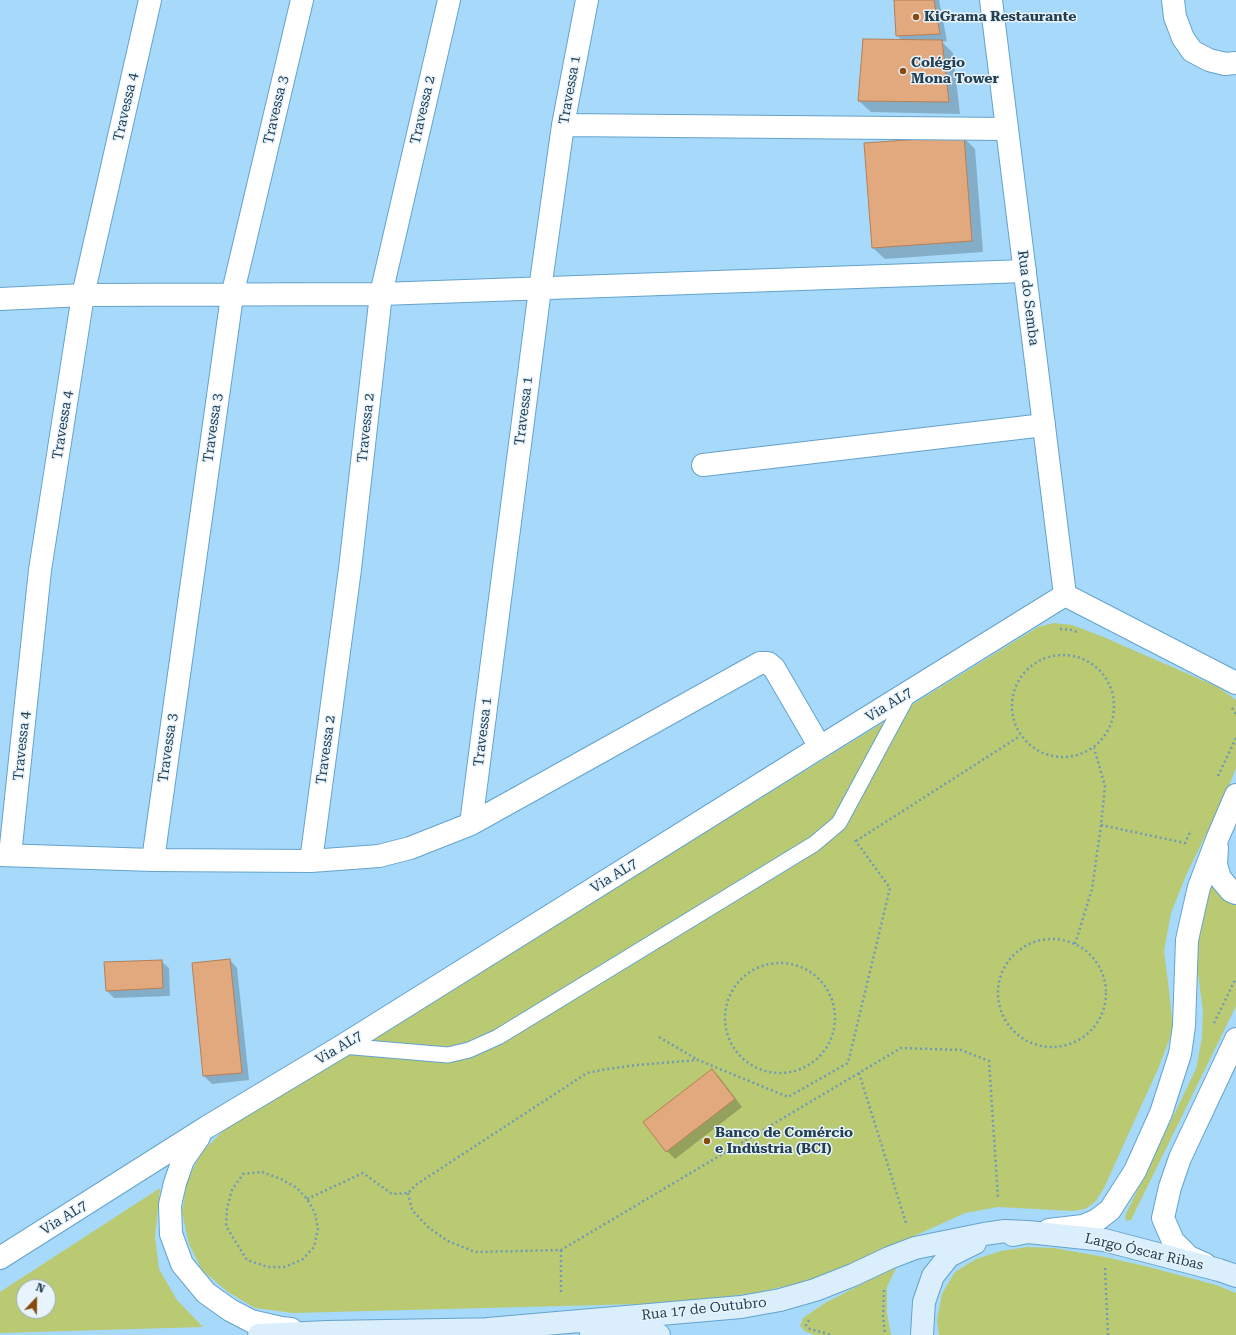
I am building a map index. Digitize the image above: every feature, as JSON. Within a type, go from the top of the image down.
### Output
[{"type":"main road","name":"Rua 17 de Outubro","points":[[488,1329],[741,1307],[780,1300],[815,1290],[915,1248],[1005,1231],[1028,1232]]},
{"type":"main road","name":"Largo Óscar Ribas","points":[[922,1335],[924,1302],[933,1276],[949,1256],[978,1242],[1028,1232],[1104,1240],[1230,1273]]},
{"type":"main road","name":"Rua 17 de Outubro","points":[[259,1335],[488,1329],[659,1335]]},
{"type":"street","name":"Travessa 4","points":[[5,855],[40,570],[83,295],[150,0]]},
{"type":"street","name":"Travessa 3","points":[[153,860],[232,296],[302,0]]},
{"type":"street","name":"Travessa 2","points":[[311,862],[350,569],[381,294],[449,0]]},
{"type":"street","name":"Travessa 1","points":[[471,824],[540,288],[563,125],[587,0]]},
{"type":"street","name":"Rua do Semba","points":[[991,0],[1065,596]]},
{"type":"street","points":[[1173,0],[1174,17],[1182,38],[1192,51],[1214,61],[1225,64],[1236,63]]},
{"type":"street","points":[[563,125],[1007,129]]},
{"type":"street","points":[[0,299],[83,295],[232,296],[381,294],[1025,270]]},
{"type":"street","points":[[703,465],[1044,425]]},
{"type":"street","points":[[1065,596],[1236,683]]},
{"type":"street","name":"Via AL7","points":[[0,1258],[207,1127],[342,1046],[820,747],[1065,596]]},
{"type":"street","points":[[5,855],[153,860],[311,862],[379,856],[410,848],[471,824],[760,663],[768,663],[774,668],[820,747]]},
{"type":"street","points":[[1028,1232],[1083,1226],[1097,1220],[1110,1210],[1135,1171],[1160,1113],[1180,1054],[1184,1026],[1187,940],[1199,886],[1236,795]]},
{"type":"street","points":[[1218,837],[1216,865],[1220,878],[1231,890],[1236,893]]},
{"type":"street","points":[[1230,1273],[1189,1257],[1173,1241],[1163,1218],[1170,1187],[1180,1158],[1236,1040]]},
{"type":"street","points":[[207,1127],[183,1160],[175,1182],[170,1205],[171,1234],[182,1264],[206,1293],[230,1310],[251,1321],[282,1328],[328,1332]]},
{"type":"lane","points":[[342,1046],[448,1055],[477,1047],[498,1037],[814,844],[839,823],[909,692]]},
{"type":"path","points":[[1057,629],[1072,630],[1080,634]]},
{"type":"path","points":[[1062,654],[1078,656],[1092,663],[1104,674],[1112,689],[1115,705],[1113,721],[1105,736],[1094,748],[1079,755],[1063,758],[1046,755],[1032,747],[1020,736],[1014,721],[1011,705],[1014,690],[1021,676],[1032,664],[1046,657],[1062,654]]},
{"type":"path","points":[[1227,705],[1232,708],[1236,714]]},
{"type":"path","points":[[856,842],[1020,736]]},
{"type":"path","points":[[1076,944],[1092,889],[1105,786],[1094,748]]},
{"type":"path","points":[[1101,825],[1185,843]]},
{"type":"path","points":[[660,1037],[698,1060],[788,1097],[848,1063],[890,888],[853,838]]},
{"type":"path","points":[[1057,939],[1076,944],[1091,955],[1102,971],[1107,989],[1105,1008],[1097,1025],[1083,1039],[1066,1046],[1047,1048],[1030,1044],[1012,1030],[1005,1021],[998,1006],[997,988],[1002,972],[1010,957],[1024,946],[1040,940],[1057,939]]},
{"type":"path","points":[[775,964],[792,964],[808,971],[822,982],[831,996],[835,1013],[834,1030],[827,1048],[814,1062],[797,1071],[778,1073],[759,1069],[742,1058],[731,1043],[725,1025],[726,1006],[733,990],[744,977],[758,967],[775,964]]},
{"type":"path","points":[[408,1193],[412,1210],[430,1228],[448,1241],[475,1252],[561,1250],[901,1048],[961,1050],[989,1061],[998,1198]]},
{"type":"path","points":[[307,1199],[363,1173],[392,1194],[408,1193],[417,1184],[587,1073],[637,1065],[698,1060]]},
{"type":"path","points":[[859,1073],[907,1227]]},
{"type":"path","points":[[262,1172],[281,1179],[296,1188],[307,1199],[315,1213],[318,1229],[314,1248],[303,1259],[285,1267],[268,1267],[247,1260],[226,1226],[227,1208],[232,1190],[243,1174],[262,1172]]},
{"type":"path","points":[[1104,1240],[1108,1335]]},
{"type":"path","points":[[561,1250],[561,1294]]},
{"type":"green space","points":[[1054,623],[1072,625],[1101,636],[1218,687],[1236,700],[1236,768],[1224,798],[1187,873],[1171,913],[1164,951],[1173,1030],[1158,1069],[1104,1188],[1095,1202],[1085,1209],[1073,1211],[998,1207],[965,1213],[822,1278],[754,1293],[677,1303],[293,1313],[255,1308],[228,1292],[202,1270],[189,1244],[182,1212],[187,1182],[200,1154],[225,1129],[1038,627]]},
{"type":"green space","points":[[1213,883],[1225,898],[1236,904],[1236,1006],[1131,1220],[1126,1221],[1125,1216],[1196,1069],[1202,1038],[1203,1011],[1194,944],[1199,913]]},
{"type":"green space","points":[[160,1188],[155,1237],[159,1269],[177,1300],[203,1327],[0,1333],[0,1292],[16,1282],[16,1319],[56,1319],[56,1279],[20,1279]]},
{"type":"green space","points":[[1027,1247],[1054,1248],[1105,1257],[1216,1285],[1236,1293],[1236,1335],[939,1335],[937,1320],[942,1294],[955,1272],[976,1259],[1001,1251]]},
{"type":"green space","points":[[897,1266],[887,1287],[887,1313],[891,1335],[816,1335],[806,1332],[800,1326],[803,1318],[825,1303]]},
{"type":"building","name":"KiGrama Restaurante","points":[[894,0],[934,0],[940,34],[896,36]]},
{"type":"building","name":"Colégio Mona Tower","points":[[863,39],[942,40],[949,102],[858,101]]},
{"type":"building","points":[[964,136],[972,241],[872,248],[864,143]]},
{"type":"building","points":[[230,959],[242,1073],[203,1076],[192,963]]},
{"type":"building","points":[[162,960],[163,988],[106,991],[104,962]]},
{"type":"building","points":[[712,1069],[735,1099],[666,1152],[643,1122]]},
{"type":"place","name":"KiGrama Restaurante","points":[[916,17]]},
{"type":"place","name":"Colégio Mona Tower","points":[[903,71]]},
{"type":"place","name":"Banco de Comércio e Indústria (BCI)","points":[[707,1141]]}]
